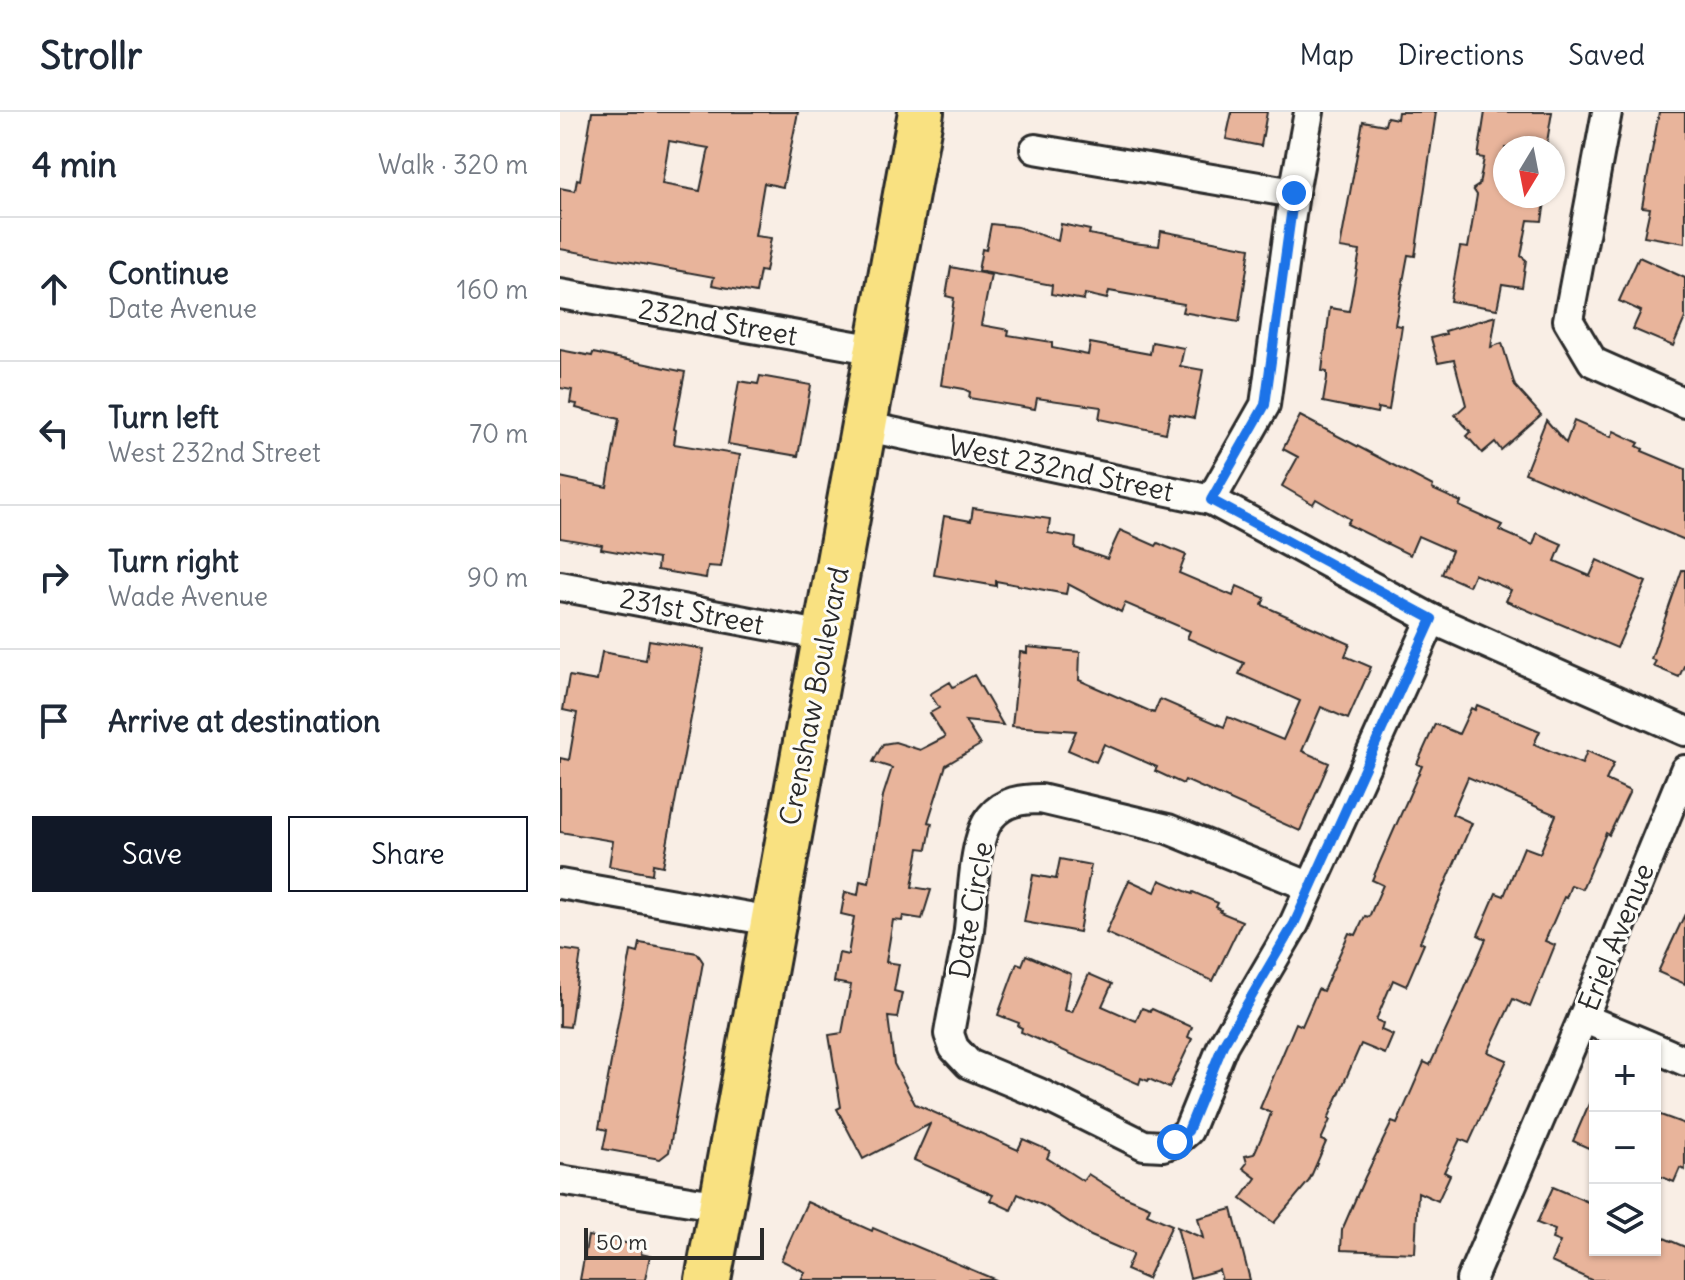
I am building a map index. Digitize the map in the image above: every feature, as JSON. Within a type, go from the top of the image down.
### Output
[{"type":"main road","name":"Crenshaw Boulevard","points":[[708,1280],[921,112]]},
{"type":"street","points":[[1211,500],[1265,405],[1294,193],[1309,112]]},
{"type":"street","points":[[1607,112],[1568,320],[1593,362],[1685,403]]},
{"type":"street","points":[[1035,149],[1294,193]]},
{"type":"street","name":"232nd Street","points":[[560,294],[877,350]]},
{"type":"street","name":"West 232nd Street","points":[[863,426],[1211,500],[1432,619],[1685,731]]},
{"type":"street","name":"231st Street","points":[[560,586],[825,636]]},
{"type":"street","points":[[1311,887],[1432,619]]},
{"type":"street","name":"Eriel Avenue","points":[[1471,1280],[1685,770]]},
{"type":"street","name":"Date Circle","points":[[1022,799],[1041,799],[1168,829],[1311,887],[1294,924],[1223,1045],[1188,1131],[1175,1142],[1163,1146],[1144,1145],[1039,1093],[969,1064],[954,1048],[949,1034],[968,933],[977,857],[988,819],[1001,807],[1022,799]]},
{"type":"street","points":[[560,884],[772,921]]},
{"type":"street","points":[[1583,1018],[1635,1040]]},
{"type":"street","points":[[1661,1051],[1685,1061]]},
{"type":"street","points":[[560,1180],[721,1206]]},
{"type":"building","points":[[592,112],[798,112],[783,187],[764,183],[755,236],[771,238],[765,272],[760,271],[756,293],[712,285],[714,277],[560,249],[560,188],[575,191],[577,179],[580,180]],"holes":[[[669,141],[709,148],[700,191],[662,184]]]},
{"type":"building","points":[[1232,112],[1267,112],[1261,146],[1226,139]]},
{"type":"building","points":[[1398,112],[1436,112],[1415,256],[1408,255],[1395,325],[1402,326],[1389,410],[1378,408],[1377,413],[1323,402],[1327,372],[1322,371],[1330,308],[1349,311],[1360,251],[1340,248],[1363,121],[1385,125],[1387,117],[1397,119]]},
{"type":"building","points":[[1485,112],[1552,112],[1548,136],[1493,136],[1493,208],[1544,208],[1542,221],[1528,220],[1521,256],[1526,260],[1522,287],[1502,284],[1497,309],[1450,301],[1460,247],[1468,248],[1477,195],[1473,189],[1479,185],[1484,158],[1478,157]]},
{"type":"building","points":[[1659,112],[1685,112],[1685,243],[1644,236],[1650,208],[1642,207]]},
{"type":"building","points":[[991,224],[1018,227],[1058,241],[1061,224],[1090,230],[1089,234],[1133,243],[1159,246],[1161,231],[1250,248],[1239,322],[1182,312],[1184,304],[1109,291],[1107,299],[1085,294],[1084,300],[1051,294],[1052,285],[978,271]]},
{"type":"building","points":[[1639,257],[1685,278],[1685,318],[1673,346],[1633,329],[1641,311],[1619,301]]},
{"type":"building","points":[[951,267],[991,275],[981,325],[1009,330],[1008,335],[1052,342],[1052,348],[1088,355],[1090,343],[1150,354],[1152,342],[1184,348],[1180,366],[1203,370],[1194,418],[1170,413],[1166,433],[1099,419],[1101,407],[1037,398],[1035,409],[969,398],[970,392],[964,389],[941,385],[954,298],[946,296]]},
{"type":"building","points":[[1496,316],[1491,347],[1502,343],[1515,386],[1541,415],[1501,450],[1495,442],[1482,453],[1467,436],[1471,432],[1455,415],[1466,405],[1454,360],[1438,363],[1431,338]]},
{"type":"building","points":[[560,350],[592,356],[593,353],[685,372],[674,444],[740,455],[721,567],[708,566],[706,578],[657,570],[658,559],[560,538],[560,477],[607,487],[619,419],[576,408],[577,404],[570,403],[572,390],[560,388]]},
{"type":"building","points":[[760,376],[811,385],[798,456],[728,444],[739,381],[758,384]]},
{"type":"building","points":[[1300,416],[1433,486],[1432,489],[1461,502],[1459,506],[1502,525],[1499,530],[1533,545],[1537,533],[1562,544],[1555,561],[1590,576],[1597,560],[1646,582],[1617,648],[1506,601],[1511,590],[1474,574],[1469,586],[1442,574],[1452,551],[1418,536],[1410,555],[1347,524],[1350,519],[1316,499],[1313,504],[1282,486],[1298,457],[1283,449]]},
{"type":"building","points":[[1546,420],[1566,443],[1574,421],[1611,437],[1614,431],[1639,443],[1637,446],[1642,451],[1685,469],[1685,540],[1525,473]]},
{"type":"building","points":[[973,508],[1050,519],[1048,533],[1076,538],[1075,548],[1107,559],[1120,530],[1156,546],[1158,543],[1186,555],[1179,573],[1233,596],[1237,586],[1265,598],[1262,605],[1350,644],[1345,656],[1371,667],[1348,719],[1321,707],[1302,751],[1329,763],[1300,831],[1185,780],[1183,784],[1155,771],[1157,767],[1104,744],[1096,762],[1068,750],[1076,731],[1012,726],[1020,652],[1027,653],[1027,647],[1080,652],[1079,680],[1154,713],[1160,699],[1224,727],[1228,717],[1283,740],[1300,701],[1239,674],[1244,663],[1187,638],[1190,631],[1125,603],[1121,612],[1068,584],[1066,594],[996,581],[996,586],[934,575],[944,516],[971,521]]},
{"type":"building","points":[[1682,570],[1685,570],[1685,664],[1679,677],[1653,666],[1656,661],[1651,659]]},
{"type":"building","points":[[649,640],[704,649],[663,866],[653,864],[652,874],[609,866],[613,841],[560,832],[560,758],[569,760],[577,713],[563,710],[569,676],[597,681],[602,652],[646,660]]},
{"type":"building","points":[[974,675],[1003,725],[965,721],[980,745],[946,765],[928,822],[932,823],[927,849],[919,848],[912,887],[931,890],[922,919],[903,916],[902,921],[893,920],[886,962],[899,964],[894,991],[902,993],[897,1018],[888,1017],[894,1064],[915,1104],[1018,1150],[1023,1139],[1050,1151],[1047,1158],[1083,1181],[1088,1174],[1120,1194],[1150,1207],[1147,1214],[1172,1225],[1147,1279],[1126,1270],[1133,1254],[1091,1236],[1044,1206],[1018,1194],[1011,1210],[990,1200],[993,1195],[914,1160],[930,1124],[863,1159],[837,1109],[841,1107],[829,1035],[842,1033],[851,985],[834,982],[839,953],[848,955],[854,917],[841,914],[845,892],[858,895],[860,881],[869,883],[883,796],[892,768],[873,762],[883,744],[895,742],[920,750],[945,737],[930,713],[939,708],[930,694],[950,682],[953,687]]},
{"type":"building","points":[[1477,705],[1540,731],[1534,744],[1582,764],[1587,751],[1614,763],[1606,780],[1630,791],[1609,835],[1606,833],[1582,889],[1571,885],[1564,897],[1545,941],[1555,945],[1530,1007],[1513,999],[1488,1052],[1507,1060],[1469,1143],[1460,1139],[1444,1172],[1450,1175],[1438,1201],[1418,1192],[1415,1253],[1341,1250],[1342,1230],[1365,1177],[1392,1122],[1397,1124],[1424,1062],[1430,1065],[1459,1002],[1486,939],[1478,935],[1496,893],[1504,896],[1524,847],[1540,853],[1556,815],[1468,777],[1452,814],[1472,823],[1420,942],[1424,944],[1406,986],[1393,980],[1376,1020],[1383,1023],[1381,1030],[1393,1035],[1385,1054],[1361,1044],[1328,1119],[1321,1140],[1326,1142],[1309,1181],[1274,1223],[1241,1199],[1256,1178],[1243,1168],[1247,1163],[1245,1156],[1254,1154],[1266,1127],[1271,1113],[1260,1108],[1296,1023],[1302,1026],[1318,989],[1323,991],[1349,933],[1356,935],[1365,916],[1369,917],[1383,885],[1372,880],[1422,766],[1417,764],[1435,724],[1459,734],[1471,708],[1475,710]]},
{"type":"building","points":[[1060,859],[1091,865],[1079,932],[1024,922],[1033,875],[1056,879]]},
{"type":"building","points":[[1129,880],[1155,892],[1160,880],[1218,903],[1216,907],[1220,912],[1242,921],[1213,981],[1106,933]]},
{"type":"building","points":[[1685,914],[1685,984],[1658,972]]},
{"type":"building","points":[[640,943],[697,953],[703,962],[669,1152],[660,1159],[603,1149],[607,1130],[599,1128],[631,951],[638,953]]},
{"type":"building","points":[[560,949],[581,952],[570,1027],[560,1026]]},
{"type":"building","points":[[1026,955],[1071,974],[1064,1010],[1072,1012],[1089,974],[1112,984],[1102,1006],[1136,1021],[1142,1008],[1152,1009],[1192,1027],[1188,1037],[1192,1039],[1169,1088],[1149,1079],[1141,1078],[1139,1084],[1021,1032],[1019,1023],[998,1015],[1017,963],[1022,965]]},
{"type":"building","points":[[1589,1104],[1589,1148],[1573,1141]]},
{"type":"building","points":[[1661,1115],[1685,1124],[1685,1170],[1680,1168],[1674,1182],[1661,1177]]},
{"type":"building","points":[[1553,1187],[1589,1202],[1589,1256],[1661,1256],[1661,1237],[1685,1247],[1685,1280],[1591,1280],[1551,1262],[1560,1242],[1552,1239],[1555,1230],[1537,1223]]},
{"type":"building","points":[[807,1202],[996,1280],[801,1280],[805,1272],[781,1260]]},
{"type":"building","points":[[1232,1209],[1250,1280],[1222,1280],[1219,1270],[1190,1278],[1177,1227],[1203,1238],[1198,1218]]},
{"type":"building","points":[[588,1236],[642,1246],[641,1254],[650,1256],[645,1280],[580,1280]]},
{"type":"route","points":[[1175,1142],[1188,1131],[1223,1045],[1294,924],[1432,619],[1211,500],[1265,405],[1294,193]]}]
